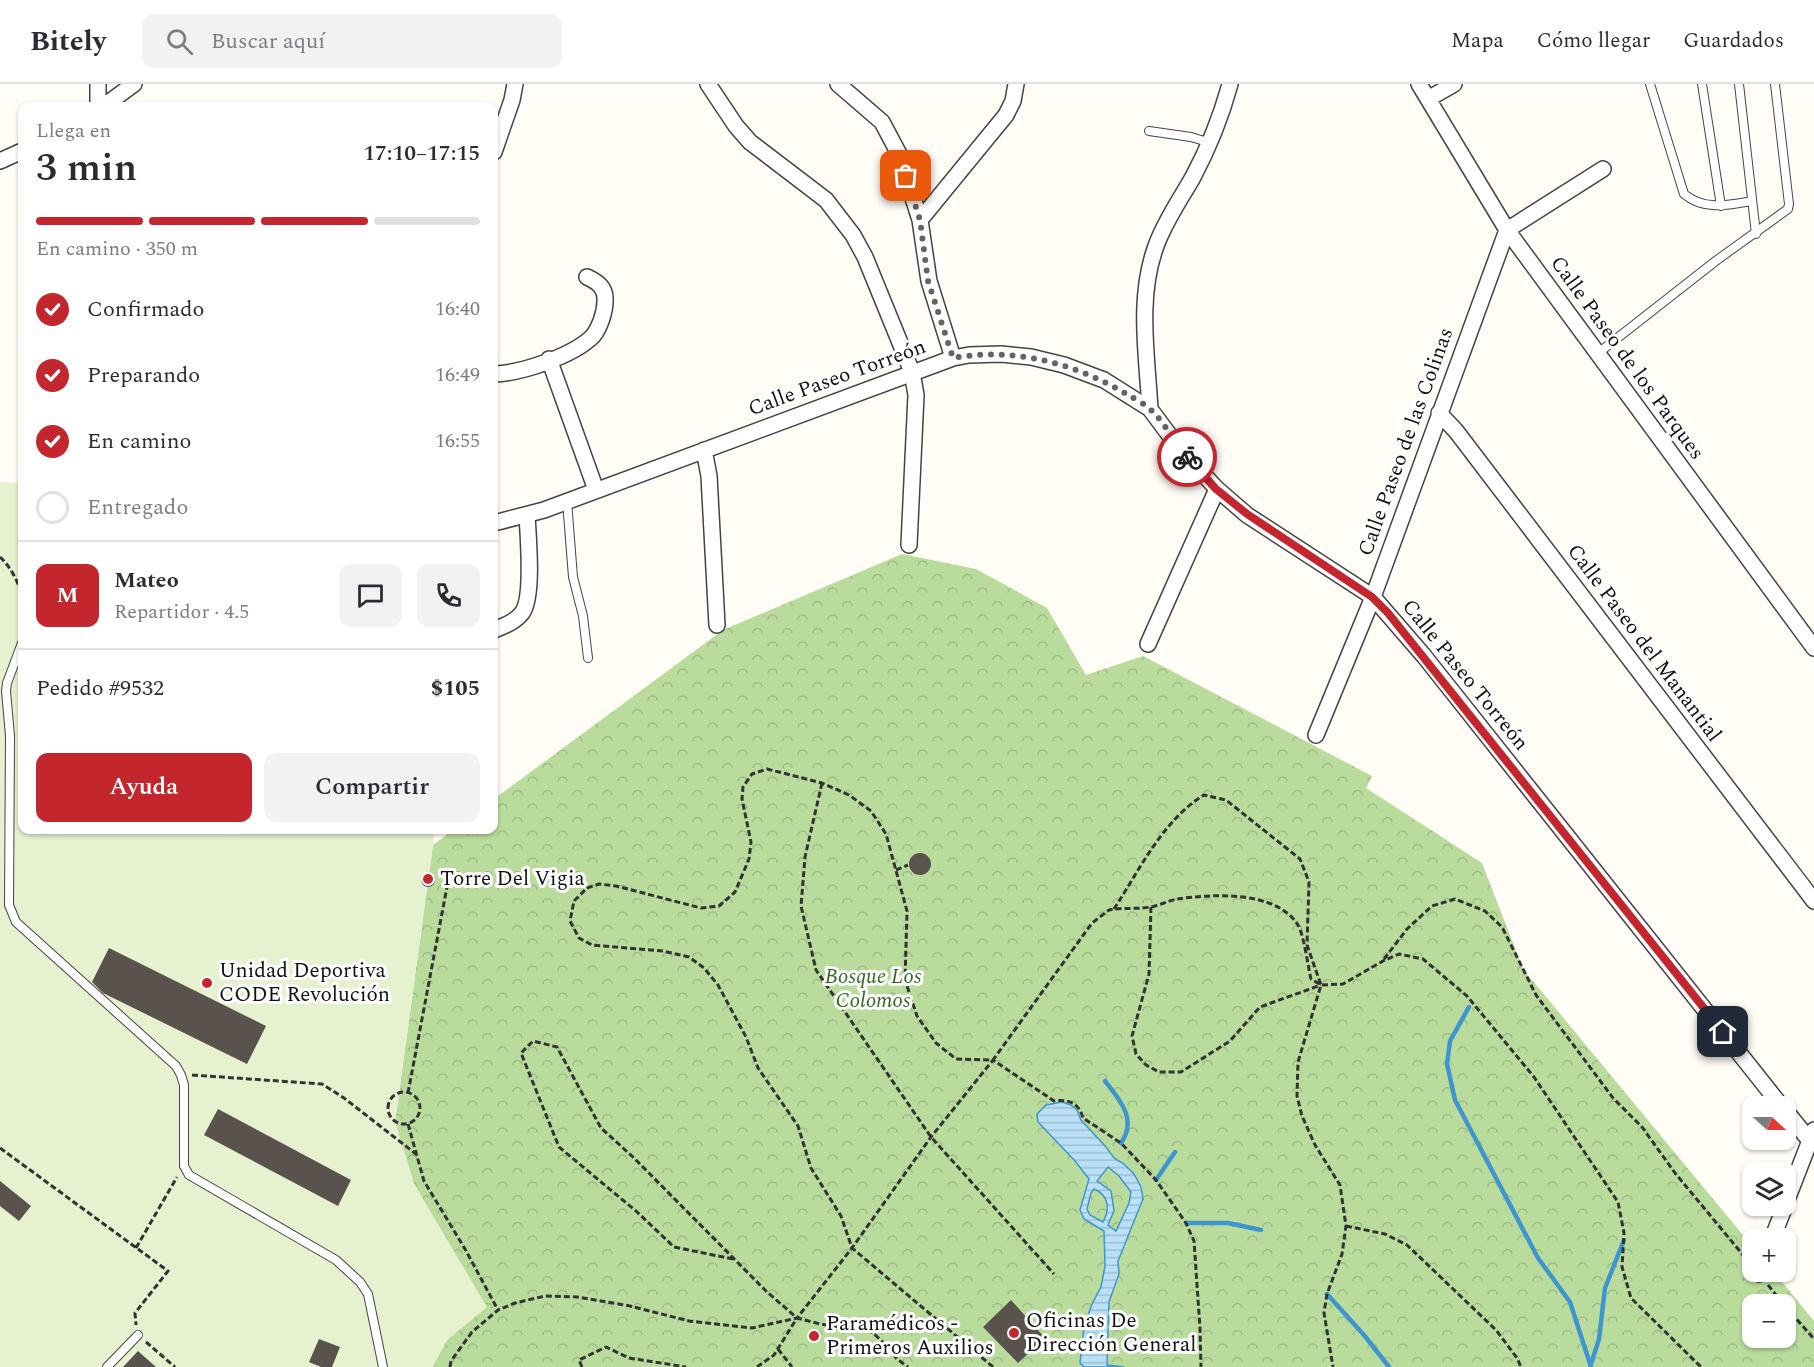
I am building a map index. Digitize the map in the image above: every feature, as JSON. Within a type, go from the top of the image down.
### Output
[{"type":"street","points":[[98,84],[98,102]]},
{"type":"street","points":[[109,102],[134,84]]},
{"type":"street","points":[[498,140],[515,84]]},
{"type":"street","points":[[708,84],[736,126],[750,142],[826,200],[839,215],[865,257],[912,372],[916,395],[909,546]]},
{"type":"street","points":[[838,84],[882,122],[899,154],[920,220],[928,281],[953,358]]},
{"type":"street","points":[[920,220],[1006,116],[1013,101],[1016,84]]},
{"type":"street","points":[[1150,409],[1145,318],[1147,278],[1156,245],[1170,215],[1211,143],[1224,109],[1230,84]]},
{"type":"street","name":"Calle Paseo de los Parques","points":[[1419,84],[1507,230],[1814,648]]},
{"type":"street","points":[[1428,99],[1454,84]]},
{"type":"street","points":[[0,161],[18,153]]},
{"type":"street","points":[[1507,230],[1603,169]]},
{"type":"street","name":"Calle Paseo de las Colinas","points":[[1316,735],[1372,597],[1507,230]]},
{"type":"street","points":[[498,373],[530,368],[575,349],[594,334],[606,304],[605,296],[597,281],[587,277]]},
{"type":"street","name":"Calle Paseo Torreón","points":[[498,522],[567,501],[953,358],[1001,354],[1031,357],[1064,365],[1104,380],[1150,409],[1179,448],[1216,489],[1247,514],[1372,597],[1424,656],[1774,1096]]},
{"type":"street","points":[[549,359],[596,490]]},
{"type":"street","name":"Calle Paseo del Manantial","points":[[1439,413],[1456,430],[1814,901]]},
{"type":"street","points":[[704,450],[708,476],[717,625]]},
{"type":"street","points":[[1148,644],[1216,489]]},
{"type":"street","points":[[498,628],[509,624],[523,612],[528,596],[527,514]]},
{"type":"street","name":"Calle Paseo Torreón","points":[[1796,1122],[1812,1139]]},
{"type":"street","points":[[1796,1179],[1812,1139]]},
{"type":"lane","points":[[1650,84],[1684,194],[1697,203],[1721,206],[1752,201]]},
{"type":"lane","points":[[1702,84],[1721,206]]},
{"type":"lane","points":[[1739,84],[1756,234]]},
{"type":"lane","points":[[1597,354],[1718,260],[1785,213],[1789,204],[1775,84]]},
{"type":"lane","points":[[1149,131],[1191,136],[1211,143]]},
{"type":"lane","points":[[567,501],[573,577],[583,616],[588,658]]},
{"type":"lane","points":[[18,654],[6,691],[10,736],[9,905],[16,922],[176,1066],[184,1085],[184,1166],[189,1175],[336,1260],[360,1282],[368,1294],[383,1367]]},
{"type":"lane","points":[[107,1367],[138,1335]]},
{"type":"path","points":[[0,556],[18,585]]},
{"type":"path","points":[[993,1367],[852,1248],[841,1216],[811,1168],[798,1126],[758,1068],[746,1037],[718,985],[704,968],[689,957],[663,951],[592,945],[579,938],[570,921],[574,901],[587,888],[599,884],[616,885],[701,908],[719,906],[735,892],[749,859],[751,842],[742,799],[743,787],[752,774],[767,770],[822,783],[849,795],[871,811],[886,834],[907,911],[905,980],[917,1016],[936,1043],[956,1059],[993,1060],[1054,1101],[1065,1100],[1076,1104],[1083,1118],[1121,1143],[1156,1180],[1186,1223],[1194,1241],[1201,1367]]},
{"type":"path","points":[[822,783],[805,857],[801,906],[816,970],[931,1137],[1054,1274]]},
{"type":"path","points":[[1114,909],[1164,831],[1190,804],[1204,795],[1226,800],[1300,860],[1308,882],[1307,945],[1321,985],[1298,1062],[1297,1096],[1302,1116],[1315,1145],[1340,1185],[1346,1226],[1342,1254],[1327,1294],[1324,1313],[1333,1367]]},
{"type":"path","points":[[896,870],[909,865]]},
{"type":"path","points":[[408,1093],[450,872]]},
{"type":"path","points":[[757,1367],[778,1349],[797,1318],[852,1248],[931,1137],[993,1060],[1092,923],[1109,910],[1151,907],[1175,900],[1216,895],[1249,898],[1270,904],[1285,912],[1298,926],[1311,979],[1321,985]]},
{"type":"path","points":[[1383,961],[1407,929],[1432,906],[1455,899],[1485,911],[1502,927],[1536,995],[1613,1098],[1642,1127],[1675,1173],[1742,1253]]},
{"type":"path","points":[[1151,907],[1149,974],[1132,1036],[1136,1054],[1146,1065],[1159,1072],[1181,1072],[1230,1041],[1260,1007],[1321,985],[1343,984],[1399,954],[1423,959],[1467,996],[1534,1077],[1618,1202],[1624,1233],[1622,1267],[1630,1298],[1701,1367]]},
{"type":"path","points":[[733,1259],[674,1247],[636,1211],[559,1147],[520,1053],[533,1041],[557,1047],[601,1128],[633,1157],[733,1259],[797,1318]]},
{"type":"path","points":[[181,1075],[322,1084],[344,1098],[416,1154]]},
{"type":"path","points":[[408,1093],[417,1100],[419,1106],[416,1117],[408,1124],[394,1122],[389,1115],[390,1101],[394,1095],[408,1093]]},
{"type":"path","points":[[408,1124],[424,1181],[498,1310]]},
{"type":"path","points":[[0,1148],[168,1271],[135,1313],[138,1335],[175,1367]]},
{"type":"path","points":[[136,1248],[184,1166]]},
{"type":"path","points":[[1346,1226],[1385,1234],[1407,1245],[1496,1330],[1521,1367]]},
{"type":"path","points":[[1766,1282],[1776,1294]]},
{"type":"path","points":[[450,1367],[451,1361],[472,1332],[498,1310],[515,1303],[545,1296],[577,1297],[630,1306],[689,1321],[752,1328],[797,1318],[872,1332],[897,1359],[908,1367]]},
{"type":"path","points":[[1796,1318],[1814,1339]]},
{"type":"path","points":[[582,1367],[579,1360],[606,1347],[629,1358],[686,1367]]},
{"type":"path","points":[[778,1349],[792,1367]]},
{"type":"green space","name":"Unidad Deportiva CODE Revolución","points":[[0,482],[18,483],[18,834],[434,834],[395,1122],[414,1184],[487,1307],[447,1340],[432,1367],[0,1367]]},
{"type":"green space","name":"Bosque Los Colomos","points":[[902,554],[976,569],[1047,608],[1086,675],[1143,656],[1372,776],[1366,788],[1482,863],[1523,969],[1742,1234],[1742,1282],[1782,1282],[1792,1294],[1742,1294],[1742,1348],[1796,1348],[1796,1299],[1814,1321],[1814,1367],[432,1367],[447,1340],[486,1307],[414,1184],[395,1122],[433,845],[448,834],[498,834],[498,796],[723,630]]},
{"type":"water","points":[[1062,1102],[1077,1110],[1081,1120],[1114,1158],[1134,1174],[1141,1187],[1143,1199],[1118,1261],[1119,1274],[1109,1302],[1107,1365],[1124,1367],[1084,1367],[1080,1363],[1084,1327],[1101,1287],[1105,1266],[1104,1231],[1084,1219],[1080,1210],[1089,1179],[1038,1122],[1037,1114],[1046,1105]],"holes":[[[1108,1167],[1119,1176],[1131,1192],[1129,1203],[1116,1231],[1108,1225],[1114,1211],[1111,1191],[1097,1181]],[[1094,1189],[1103,1195],[1107,1203],[1107,1212],[1103,1222],[1090,1215],[1087,1209]]]},
{"type":"building","points":[[920,853],[928,856],[931,864],[928,872],[920,875],[912,872],[909,864],[912,856]]},
{"type":"building","name":"Torre Del Vigia","points":[[425,873],[431,873],[435,880],[431,887],[425,887],[421,883],[421,877]]},
{"type":"building","points":[[109,948],[266,1026],[247,1064],[103,993],[92,982]]},
{"type":"building","points":[[218,1109],[351,1180],[338,1206],[204,1135]]},
{"type":"building","points":[[0,1181],[31,1206],[19,1221],[0,1206]]},
{"type":"building","name":"Oficinas De Dirección General","points":[[1011,1300],[1045,1338],[1018,1363],[983,1327]]},
{"type":"building","points":[[319,1339],[340,1347],[332,1367],[321,1367],[309,1362]]},
{"type":"building","points":[[138,1351],[156,1367],[123,1367]]},
{"type":"waterway","points":[[1469,1007],[1450,1041],[1447,1064],[1455,1100],[1538,1258],[1570,1302],[1591,1367]]},
{"type":"waterway","points":[[1105,1081],[1125,1110],[1128,1126],[1121,1143]]},
{"type":"waterway","points":[[1156,1180],[1175,1152]]},
{"type":"waterway","points":[[1186,1223],[1228,1223],[1261,1230]]},
{"type":"waterway","points":[[1591,1364],[1599,1339],[1605,1288],[1624,1240]]},
{"type":"waterway","points":[[1327,1294],[1389,1367]]},
{"type":"way so far","points":[[906,176],[920,220],[928,281],[953,358],[1001,354],[1031,357],[1064,365],[1104,380],[1150,409],[1187,457]]},
{"type":"place","name":"Torre Del Vigia","points":[[428,879]]},
{"type":"place","name":"Unidad Deportiva CODE Revolución","points":[[207,983]]},
{"type":"place","name":"Oficinas De Dirección General","points":[[1014,1333]]},
{"type":"place","name":"Paramédicos - Primeros Auxilios","points":[[814,1336]]},
{"type":"route","points":[[1187,457],[1216,489],[1247,514],[1372,597],[1388,613],[1723,1032]]}]
